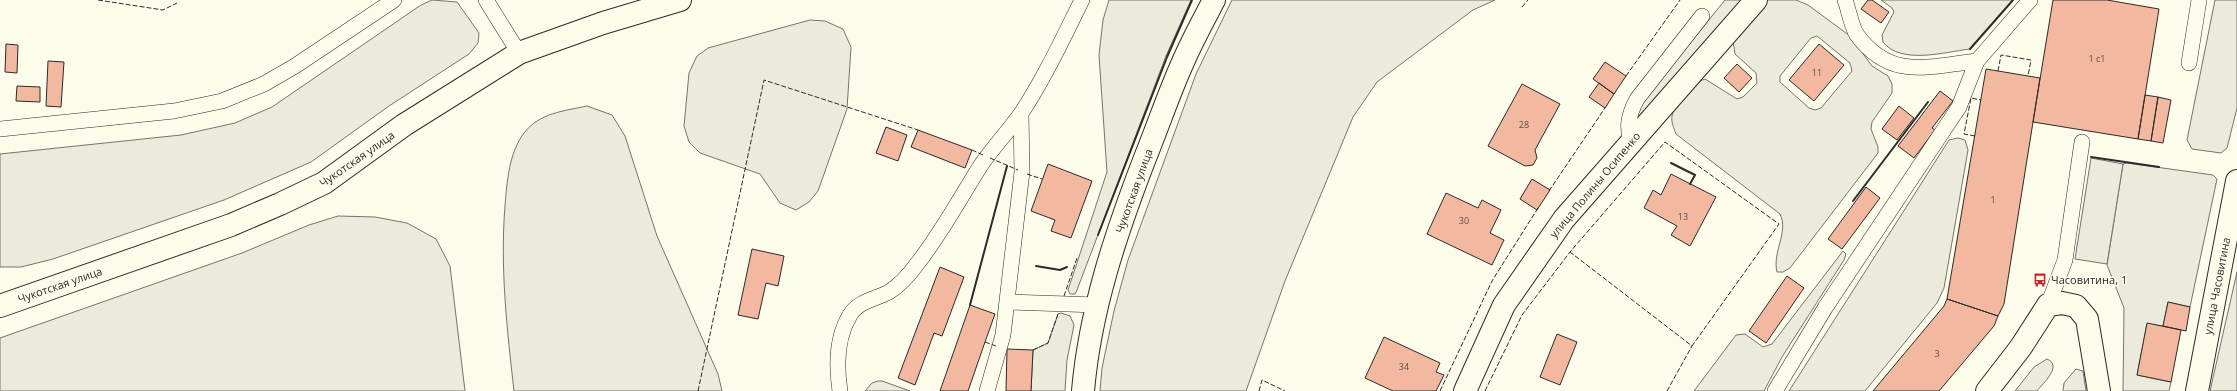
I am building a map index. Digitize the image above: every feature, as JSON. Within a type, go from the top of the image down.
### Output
[{"type":"street","name":"Чукотская улица","points":[[0,306],[230,225],[324,184],[404,125],[519,53],[603,23],[680,0]]},
{"type":"street","name":"Чукотская улица","points":[[1083,391],[1086,361],[1097,305],[1110,257],[1132,192],[1183,63],[1214,0]]},
{"type":"street","name":"улица Полины Осипенко","points":[[1466,391],[1504,305],[1564,219],[1756,0]]},
{"type":"street","name":"улица Часовитина","points":[[2197,391],[2237,181]]},
{"type":"street","points":[[1987,391],[2021,347],[2048,306],[2070,304],[2082,311],[2087,319],[2099,391]]},
{"type":"lane","points":[[0,129],[174,111],[222,101],[264,84],[295,66],[394,0]]},
{"type":"lane","points":[[486,0],[519,53]]},
{"type":"lane","points":[[840,391],[837,370],[838,350],[842,331],[851,313],[864,302],[889,291],[902,282],[918,263],[987,157],[1021,114],[1039,84],[1082,0]]},
{"type":"lane","points":[[1845,0],[1857,34],[1878,56],[1894,65],[1912,68],[1977,61]]},
{"type":"lane","points":[[1775,391],[1825,308],[1959,107],[1977,61],[2030,0]]},
{"type":"lane","points":[[2189,63],[2200,0]]},
{"type":"lane","points":[[1631,142],[1628,124],[1631,110],[1637,99],[1702,16]]},
{"type":"lane","points":[[987,391],[1003,335],[1022,172],[1021,114]]},
{"type":"lane","points":[[2048,306],[2065,260],[2082,142]]},
{"type":"lane","points":[[1006,302],[1097,305]]},
{"type":"shaded area","points":[[432,0],[457,2],[479,33],[478,43],[469,54],[389,106],[311,162],[224,200],[53,259],[21,267],[0,267],[0,154],[181,135],[235,123],[272,107],[421,5]]},
{"type":"shaded area","points":[[1109,0],[1191,0],[1166,56],[1077,290],[1075,294],[1070,294],[1068,290],[1107,172],[1099,55],[1103,20]]},
{"type":"shaded area","points":[[1232,0],[1495,0],[1473,10],[1377,82],[1353,117],[1285,281],[1246,391],[1100,391],[1102,368],[1114,311],[1128,260],[1196,74]]},
{"type":"shaded area","points":[[1725,0],[1746,0],[1642,122],[1635,121],[1644,100]]},
{"type":"shaded area","points":[[1766,0],[1796,0],[1808,5],[1850,36],[1872,66],[1888,76],[1892,84],[1892,93],[1872,122],[1871,129],[1878,147],[1878,153],[1790,268],[1783,272],[1777,272],[1776,265],[1783,228],[1780,214],[1676,134],[1672,123],[1672,116],[1680,100],[1700,81],[1705,79],[1737,99],[1743,97],[1757,83],[1756,73],[1735,54],[1733,41]],"holes":[[[1817,36],[1850,63],[1852,71],[1821,108],[1815,110],[1809,108],[1780,82],[1780,76],[1811,38]]]},
{"type":"shaded area","points":[[1881,0],[2013,0],[1970,49],[1936,54],[1912,55],[1891,49],[1883,42],[1882,35],[1894,12],[1892,8]]},
{"type":"shaded area","points":[[2215,0],[2237,0],[2237,108],[2227,148],[2221,153],[2192,149],[2187,140]]},
{"type":"shaded area","points":[[810,20],[825,21],[843,29],[851,47],[847,109],[818,191],[809,202],[796,210],[780,203],[760,174],[700,153],[689,142],[684,126],[689,73],[697,56],[708,48]]},
{"type":"shaded area","points":[[587,106],[612,115],[625,136],[657,236],[718,374],[722,391],[514,391],[507,322],[503,252],[506,197],[512,158],[524,133],[537,121],[561,111]]},
{"type":"shaded area","points":[[1958,138],[1965,140],[1968,150],[1944,288],[1937,303],[1865,391],[1789,391],[1949,140]]},
{"type":"shaded area","points":[[2091,158],[2123,164],[2107,264],[2075,259]]},
{"type":"shaded area","points":[[2127,163],[2213,175],[2217,179],[2190,307],[2168,302],[2163,326],[2147,324],[2137,375],[2171,382],[2169,391],[2123,391],[2124,308],[2107,265],[2123,164]]},
{"type":"shaded area","points":[[338,216],[375,217],[407,223],[436,239],[450,266],[465,391],[0,391],[0,338],[242,253],[309,225]]},
{"type":"shaded area","points":[[1843,251],[1846,254],[1844,260],[1782,357],[1764,391],[1694,391],[1736,335],[1745,334],[1763,347],[1772,344]]},
{"type":"shaded area","points":[[2237,272],[2237,391],[2210,391]]},
{"type":"shaded area","points":[[1061,313],[1070,316],[1074,325],[1067,360],[1065,391],[1031,391],[1033,350],[1048,343],[1058,314]]},
{"type":"shaded area","points":[[2047,359],[2053,366],[2052,370],[2050,375],[2037,391],[2015,391],[2034,367]]},
{"type":"shaded area","points":[[2076,369],[2083,371],[2086,391],[2063,391],[2064,383]]},
{"type":"shaded area","points":[[878,381],[910,391],[865,391],[872,383]]},
{"type":"building","points":[[1868,0],[1872,0],[1889,12],[1881,23],[1861,9]]},
{"type":"building","points":[[2053,0],[2107,0],[2159,9],[2138,139],[2033,122]]},
{"type":"building","points":[[6,44],[18,45],[17,73],[5,72]]},
{"type":"building","points":[[1819,44],[1844,65],[1814,101],[1789,80]]},
{"type":"building","points":[[48,61],[64,62],[61,107],[46,106]]},
{"type":"building","points":[[1605,62],[1626,76],[1614,94],[1593,79]]},
{"type":"building","points":[[1737,64],[1752,78],[1739,92],[1724,78]]},
{"type":"building","points":[[1986,69],[2040,78],[2004,304],[1998,316],[1947,299]]},
{"type":"building","points":[[1599,83],[1614,94],[1605,108],[1589,97]]},
{"type":"building","points":[[1522,84],[1560,104],[1535,150],[1537,158],[1533,165],[1525,166],[1488,146]]},
{"type":"building","points":[[17,86],[40,87],[40,102],[16,101]]},
{"type":"building","points":[[1940,91],[1953,101],[1932,128],[1935,130],[1914,158],[1898,146]]},
{"type":"building","points":[[2145,95],[2158,97],[2151,141],[2138,139]]},
{"type":"building","points":[[2158,97],[2171,100],[2163,143],[2151,141]]},
{"type":"building","points":[[1899,106],[1914,118],[1897,140],[1882,129]]},
{"type":"building","points":[[886,127],[907,135],[898,161],[876,153]]},
{"type":"building","points":[[918,130],[972,150],[965,168],[911,147]]},
{"type":"building","points":[[1048,164],[1092,181],[1071,238],[1051,231],[1055,220],[1031,211]]},
{"type":"building","points":[[1671,174],[1716,197],[1690,246],[1671,235],[1677,226],[1644,208],[1653,190],[1661,195]]},
{"type":"building","points":[[1532,179],[1550,190],[1537,210],[1520,199]]},
{"type":"building","points":[[1866,187],[1880,198],[1842,249],[1828,239]]},
{"type":"building","points":[[1446,193],[1478,208],[1482,200],[1501,210],[1490,233],[1504,240],[1492,265],[1427,234]]},
{"type":"building","points":[[752,249],[784,256],[778,286],[766,283],[758,319],[738,315]]},
{"type":"building","points":[[940,267],[964,277],[942,336],[934,333],[915,385],[898,378]]},
{"type":"building","points":[[1787,276],[1804,288],[1766,343],[1749,331]]},
{"type":"building","points":[[1947,299],[1998,316],[1994,326],[1939,391],[1873,391],[1944,306]]},
{"type":"building","points":[[2168,302],[2190,307],[2186,331],[2163,326]]},
{"type":"building","points":[[970,305],[995,314],[968,391],[940,391]]},
{"type":"building","points":[[2147,323],[2181,330],[2171,382],[2137,375]]},
{"type":"building","points":[[1557,334],[1577,342],[1560,385],[1540,377]]},
{"type":"building","points":[[1384,337],[1440,363],[1436,372],[1444,375],[1436,391],[1393,391],[1365,378]]},
{"type":"building","points":[[1007,349],[1033,350],[1031,391],[1006,391]]},
{"type":"fence","points":[[98,0],[163,10],[177,3]]},
{"type":"fence","points":[[1522,7],[1528,0]]},
{"type":"fence","points":[[1626,76],[1680,0]]},
{"type":"fence","points":[[1998,71],[2001,55],[2031,60],[2028,76]]},
{"type":"fence","points":[[698,391],[764,80],[918,130]]},
{"type":"fence","points":[[1975,136],[1964,134],[1971,98],[1981,100]]},
{"type":"fence","points":[[1549,191],[1605,108]]},
{"type":"fence","points":[[1485,391],[1522,315],[1570,252],[1665,142],[1779,224],[1692,346],[1570,252]]},
{"type":"fence","points":[[972,150],[983,155]]},
{"type":"fence","points":[[990,158],[1018,170]]},
{"type":"fence","points":[[1027,174],[1042,179]]},
{"type":"fence","points":[[1440,391],[1492,281],[1538,208]]},
{"type":"fence","points":[[1064,296],[1077,258]]},
{"type":"fence","points":[[1033,350],[1048,343],[1058,314]]},
{"type":"fence","points":[[985,342],[996,346]]},
{"type":"fence","points":[[1667,391],[1692,346]]},
{"type":"fence","points":[[1259,391],[1262,380],[1285,391]]},
{"type":"wall","points":[[1098,235],[1167,57],[1192,0]]},
{"type":"wall","points":[[1970,49],[2013,0]]},
{"type":"wall","points":[[1853,201],[1928,102]]},
{"type":"wall","points":[[2091,157],[2159,167]]},
{"type":"wall","points":[[1671,163],[1695,175],[1690,184]]},
{"type":"wall","points":[[970,305],[1007,166]]},
{"type":"wall","points":[[1036,266],[1060,270],[1067,267]]},
{"type":"place","name":"Часовитина, 1","points":[[2040,280]]}]
